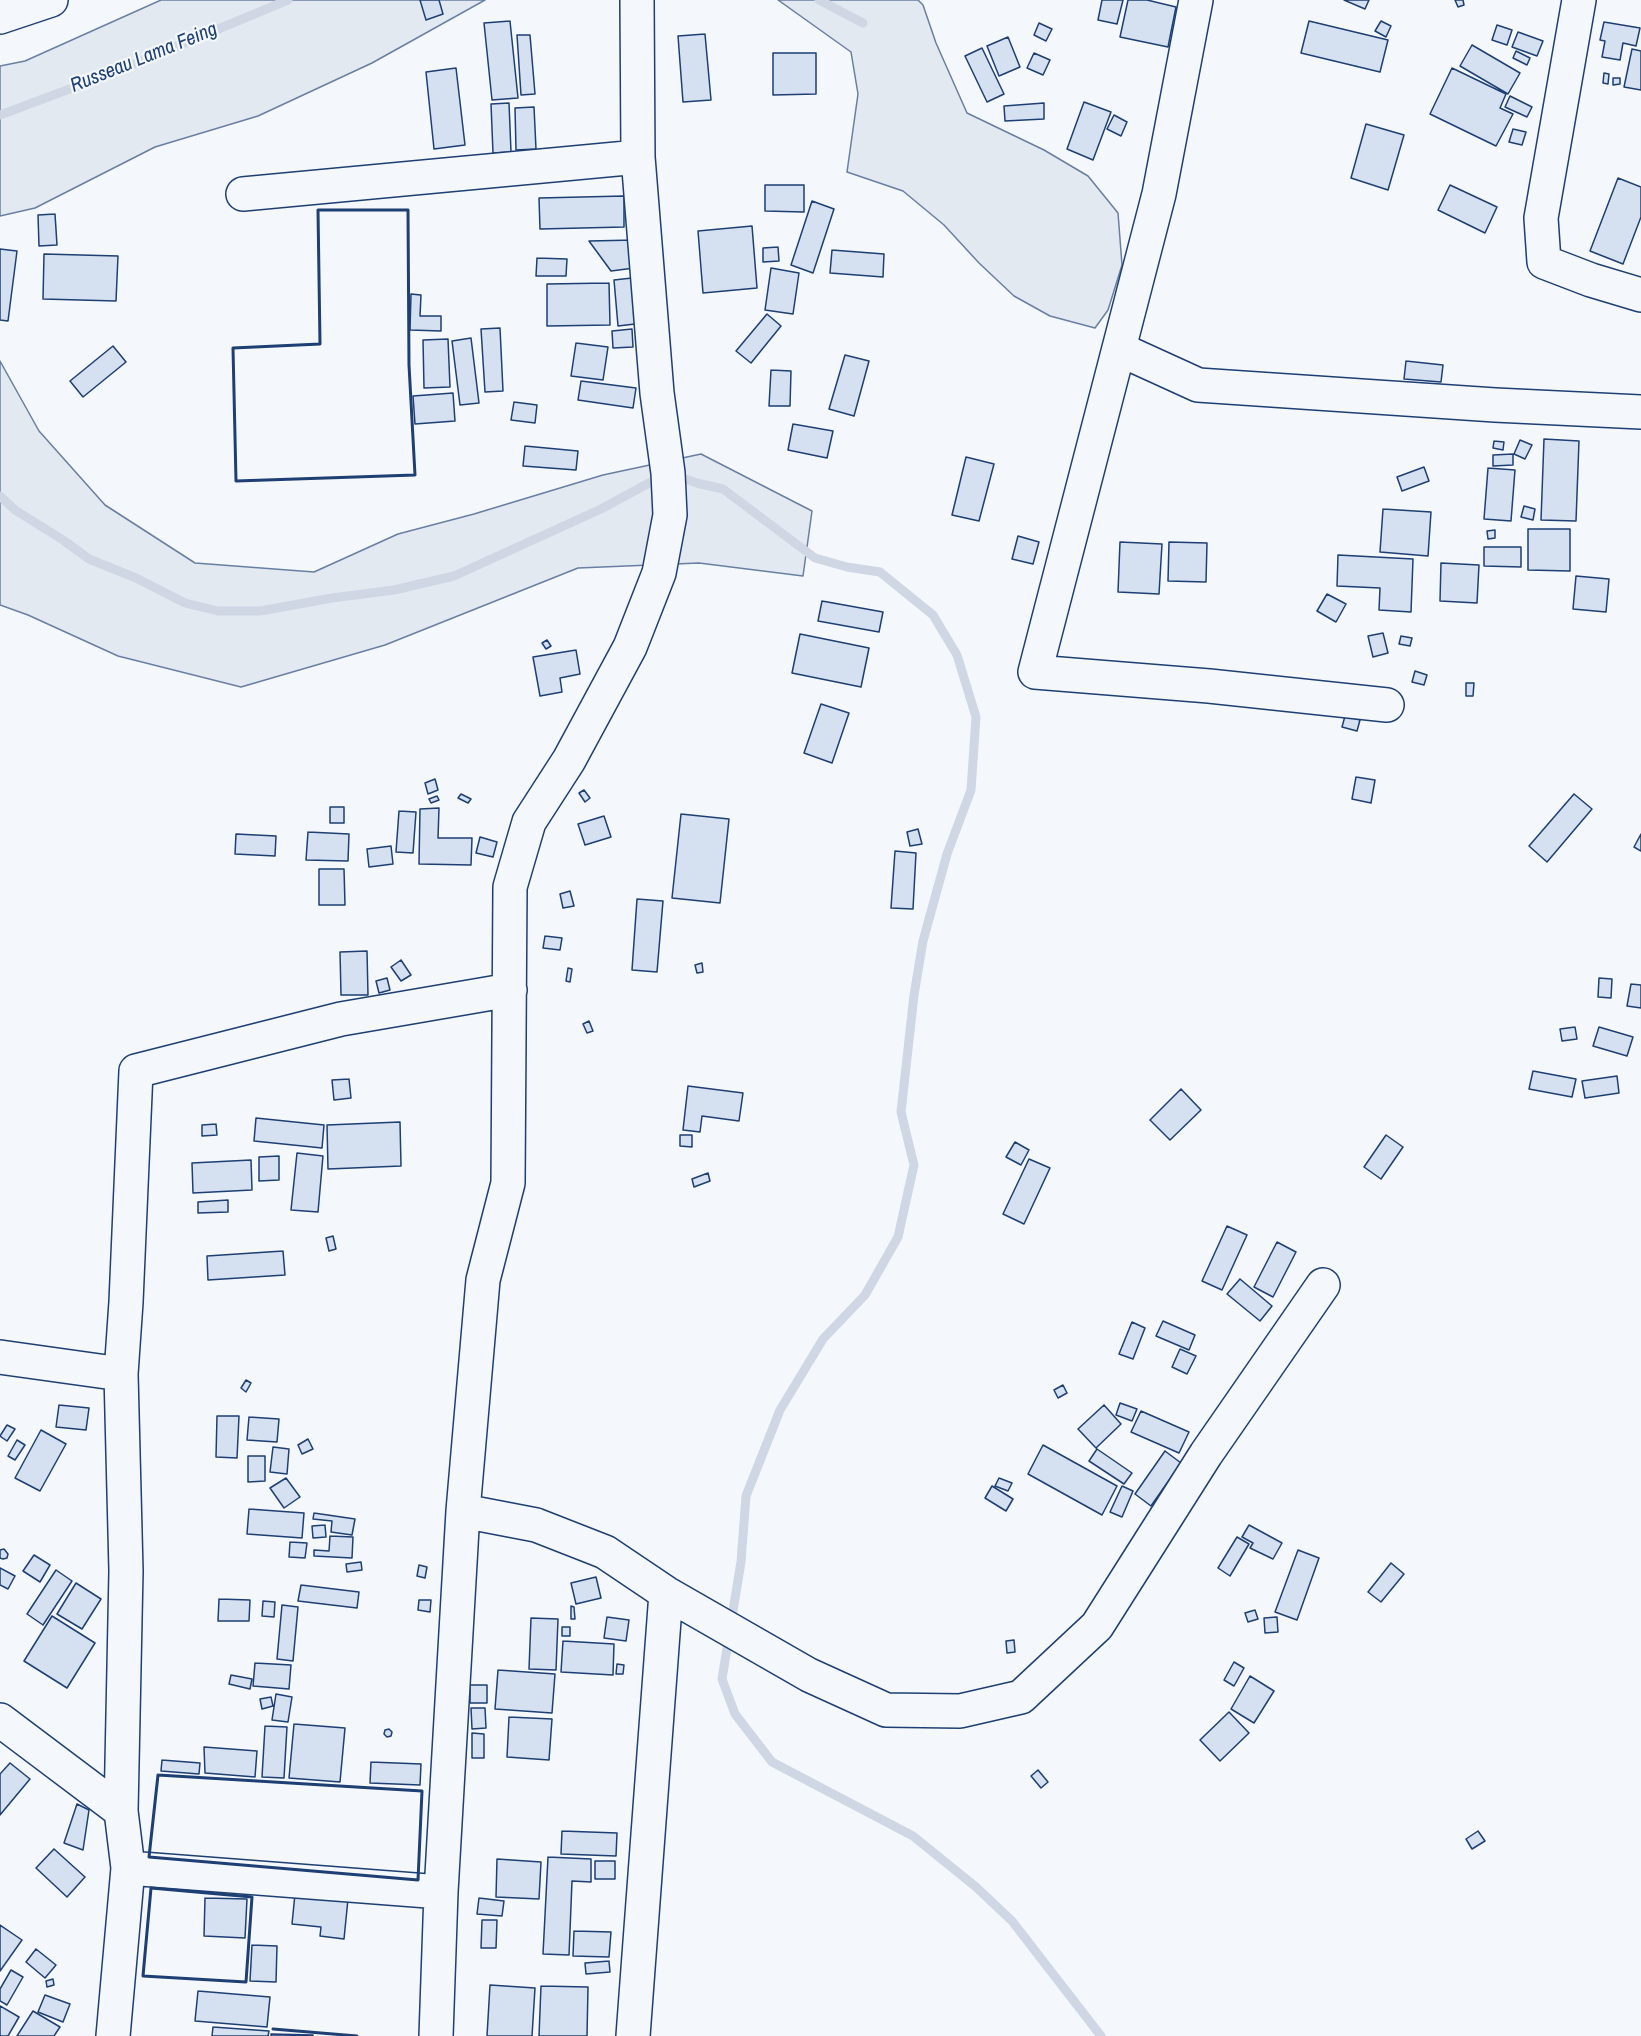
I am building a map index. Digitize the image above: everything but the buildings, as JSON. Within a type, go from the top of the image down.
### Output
[{"type":"street","points":[[0,17],[51,0]]},
{"type":"street","points":[[436,2036],[441,1892],[463,1511],[483,1280],[508,1183],[510,887],[529,822],[569,760],[630,647],[659,573],[670,515],[668,473],[657,393],[638,157],[637,0]]},
{"type":"street","points":[[1196,0],[1159,194],[1035,672],[1209,686],[1387,705]]},
{"type":"street","points":[[1579,0],[1541,218],[1544,262],[1591,280],[1641,295]]},
{"type":"street","points":[[243,194],[638,157]]},
{"type":"street","points":[[1119,349],[1198,385],[1495,405],[1641,412]]},
{"type":"street","points":[[113,2036],[128,1868],[121,1811],[126,1570],[121,1374],[136,1071],[341,1019],[510,990]]},
{"type":"street","points":[[463,1511],[536,1525],[605,1552],[666,1593],[809,1675],[886,1710],[960,1711],[1021,1697],[1097,1626],[1206,1454],[1323,1285]]},
{"type":"street","points":[[0,1357],[121,1374]]},
{"type":"street","points":[[633,2036],[666,1593]]},
{"type":"street","points":[[0,1720],[121,1811]]},
{"type":"street","points":[[128,1868],[441,1892]]},
{"type":"shaded area","points":[[161,0],[485,0],[372,63],[258,116],[155,147],[35,208],[0,216],[0,66],[25,61]]},
{"type":"shaded area","points":[[778,0],[918,0],[923,5],[936,43],[967,113],[1044,150],[1088,176],[1118,213],[1122,265],[1108,310],[1095,328],[1050,316],[1014,296],[944,225],[903,191],[847,172],[858,94],[851,52]]},
{"type":"shaded area","points":[[0,361],[39,431],[105,505],[195,563],[314,572],[398,534],[474,514],[603,475],[701,454],[812,511],[803,576],[699,563],[578,568],[385,645],[241,687],[118,656],[28,615],[0,605]]},
{"type":"waterway","name":"Russeau Lama Feing","points":[[0,115],[115,72],[288,0]]},
{"type":"waterway","name":"Russeau Lama Feing","points":[[819,0],[863,23]]},
{"type":"waterway","points":[[674,475],[723,489],[815,558],[847,567],[880,572],[933,615],[957,655],[976,717],[971,790],[947,854],[923,941],[914,995],[901,1112],[914,1165],[898,1237],[865,1295],[823,1339],[780,1410],[746,1496],[741,1562],[731,1623]]},
{"type":"waterway","points":[[0,496],[15,510],[89,559],[136,578],[185,603],[218,611],[260,611],[394,590],[454,576],[601,509],[662,476]]},
{"type":"waterway","points":[[729,1636],[722,1679],[735,1714],[772,1762],[913,1836],[976,1887],[1012,1921],[1101,2036]]},
{"type":"wall","points":[[318,210],[408,210],[409,365],[415,475],[236,481],[233,348],[320,344],[318,210]]},
{"type":"wall","points":[[158,1775],[422,1791],[418,1880],[149,1857],[158,1775]]},
{"type":"wall","points":[[151,1888],[252,1897],[246,1982],[143,1976],[151,1888]]},
{"type":"wall","points":[[273,2029],[357,2036]]}]
